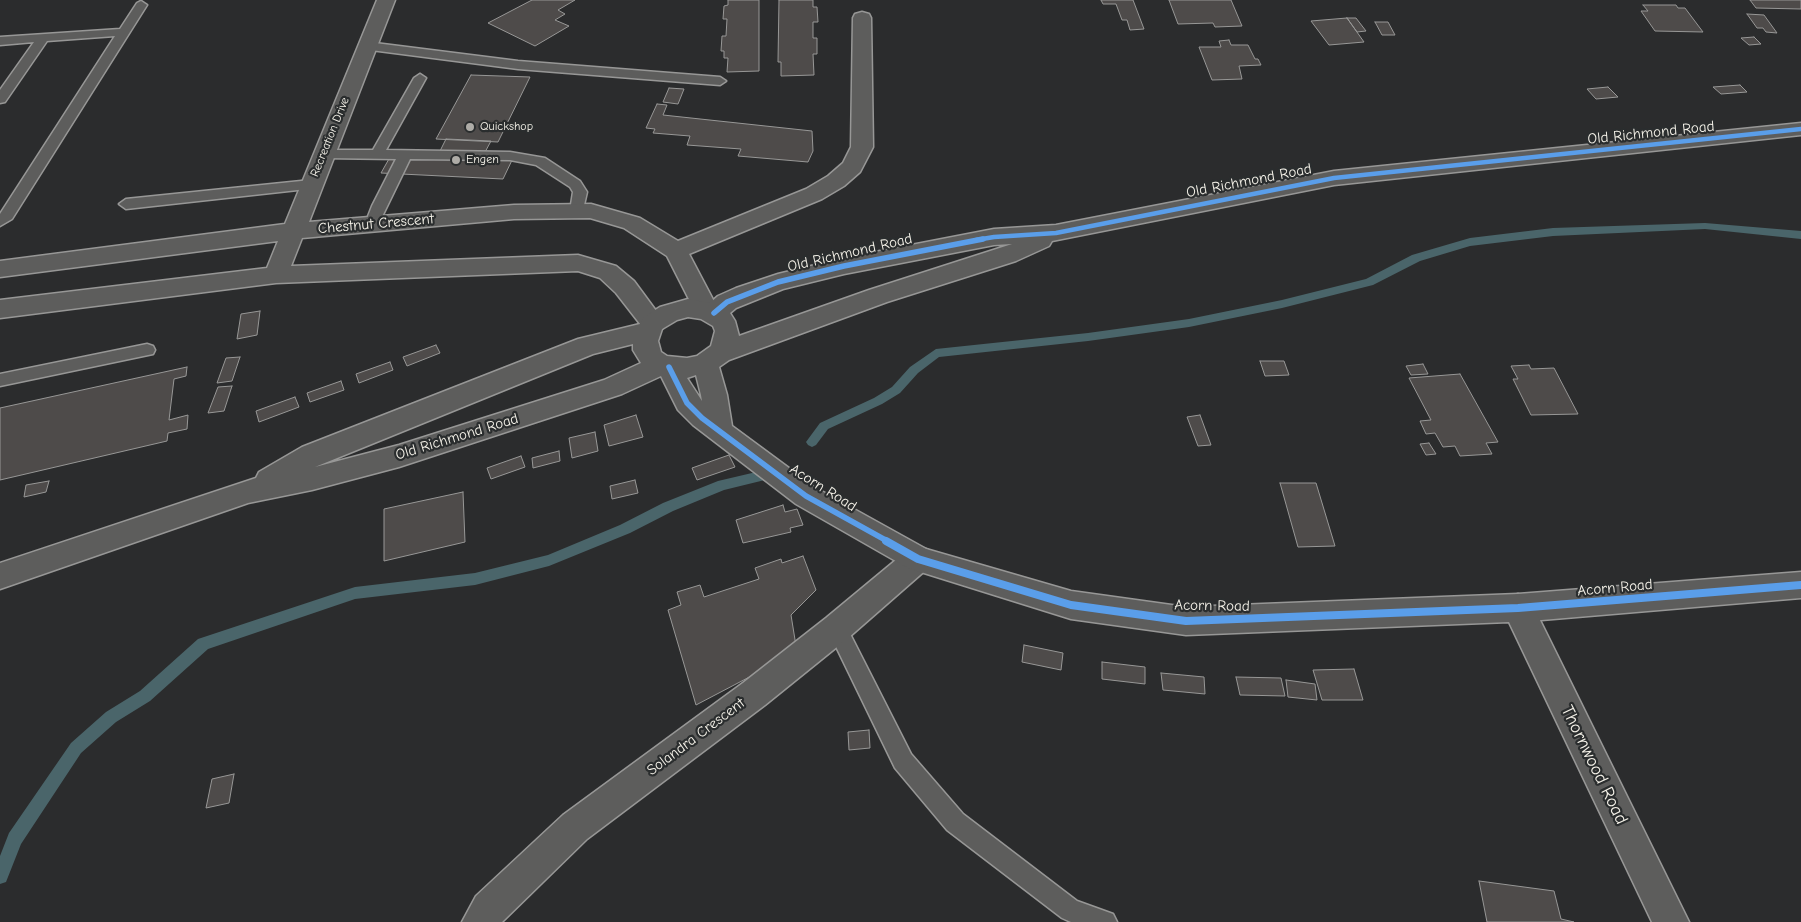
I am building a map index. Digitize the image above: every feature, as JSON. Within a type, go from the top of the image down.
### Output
[{"type":"street","name":"Recreation Drive","points":[[276,275],[310,185],[386,0]]},
{"type":"street","points":[[720,431],[714,395],[712,358],[726,342],[727,331],[723,322],[710,312],[676,251],[814,194],[836,181],[852,167],[862,146],[862,18]]},
{"type":"street","name":"Old Richmond Road","points":[[248,492],[312,455],[587,346],[651,327],[669,313],[688,308],[710,312],[745,294],[778,282],[844,266],[994,237],[1056,233],[1334,178],[1801,129]]},
{"type":"street","name":"Chestnut Crescent","points":[[0,269],[292,231],[514,212],[591,211],[632,223],[676,251]]},
{"type":"street","name":"Old Richmond Road","points":[[0,576],[248,492],[312,479],[399,456],[612,387],[665,366],[688,368],[869,299],[1008,255],[1056,233]]},
{"type":"street","points":[[0,309],[276,275],[578,263],[608,272],[625,287],[651,327],[645,341],[646,350],[652,359],[665,366]]},
{"type":"street","name":"Acorn Road","points":[[665,366],[687,403],[720,431],[806,496],[918,559],[1072,605],[1186,621],[1279,619],[1518,608],[1801,585]]},
{"type":"street","name":"Solandra Crescent","points":[[480,922],[489,909],[574,827],[754,694],[837,628],[918,559]]},
{"type":"street","name":"Thornwood Road","points":[[1518,608],[1671,922]]},
{"type":"lane","points":[[0,221],[7,216],[141,5]]},
{"type":"lane","points":[[0,41],[123,32]]},
{"type":"lane","points":[[0,99],[44,38]]},
{"type":"lane","points":[[367,46],[518,65],[720,80]]},
{"type":"lane","points":[[378,155],[420,78]]},
{"type":"lane","points":[[323,154],[510,156],[540,161],[575,184],[580,192],[577,211]]},
{"type":"lane","points":[[372,224],[405,155]]},
{"type":"lane","points":[[126,204],[310,185]]},
{"type":"lane","points":[[0,380],[146,350]]},
{"type":"lane","points":[[837,628],[903,761],[954,822],[1070,910],[1105,922]]},
{"type":"building","points":[[532,0],[575,0],[558,10],[565,14],[555,20],[569,26],[535,46],[488,23]]},
{"type":"building","points":[[728,0],[759,0],[759,71],[727,72],[728,58],[724,58],[724,51],[721,51],[722,36],[726,36],[727,19],[723,19],[724,6],[728,5]]},
{"type":"building","points":[[779,0],[813,0],[813,7],[817,7],[818,22],[813,22],[813,38],[817,38],[817,54],[813,54],[814,75],[781,76],[781,62],[778,62]]},
{"type":"building","points":[[1101,0],[1133,0],[1144,29],[1130,30],[1127,20],[1122,20],[1116,4],[1103,4]]},
{"type":"building","points":[[1169,0],[1231,0],[1242,26],[1215,27],[1213,23],[1178,24]]},
{"type":"building","points":[[1750,0],[1801,0],[1801,9],[1756,8]]},
{"type":"building","points":[[1643,5],[1676,5],[1678,8],[1685,8],[1703,32],[1655,31],[1641,11],[1648,11]]},
{"type":"building","points":[[1747,14],[1764,15],[1777,33],[1766,32],[1763,28],[1757,28]]},
{"type":"building","points":[[1347,18],[1364,42],[1329,45],[1311,21]]},
{"type":"building","points":[[1347,18],[1356,18],[1366,31],[1357,32]]},
{"type":"building","points":[[1375,22],[1388,22],[1395,35],[1382,35]]},
{"type":"building","points":[[1754,37],[1761,44],[1749,45],[1741,38]]},
{"type":"building","points":[[1229,40],[1231,45],[1248,45],[1255,59],[1258,59],[1261,65],[1239,66],[1242,79],[1212,80],[1199,47],[1221,47],[1219,41]]},
{"type":"building","points":[[471,75],[530,77],[498,142],[436,139]]},
{"type":"building","points":[[1740,85],[1747,92],[1721,94],[1713,87]]},
{"type":"building","points":[[1608,87],[1618,97],[1596,99],[1587,89]]},
{"type":"building","points":[[669,88],[684,89],[678,104],[663,102]]},
{"type":"building","points":[[657,104],[667,105],[663,115],[812,131],[813,151],[808,162],[738,156],[741,149],[687,145],[690,136],[653,133],[655,129],[646,128]]},
{"type":"building","points":[[446,139],[491,141],[484,154],[514,156],[503,179],[381,173],[394,150],[439,153]]},
{"type":"building","points":[[260,311],[257,335],[237,339],[241,314]]},
{"type":"building","points":[[436,345],[440,353],[407,366],[403,357]]},
{"type":"building","points":[[240,357],[232,381],[217,383],[226,358]]},
{"type":"building","points":[[1260,361],[1284,361],[1289,375],[1265,376]]},
{"type":"building","points":[[390,362],[393,370],[359,383],[356,374]]},
{"type":"building","points":[[1423,364],[1428,374],[1411,375],[1406,366]]},
{"type":"building","points":[[1529,365],[1531,369],[1554,368],[1578,414],[1531,415],[1513,379],[1518,379],[1511,366]]},
{"type":"building","points":[[187,367],[186,376],[174,379],[169,420],[188,415],[187,429],[168,433],[167,441],[0,480],[0,408]]},
{"type":"building","points":[[1460,374],[1498,442],[1486,443],[1492,454],[1460,456],[1455,446],[1443,447],[1435,433],[1426,434],[1420,421],[1431,420],[1409,378]]},
{"type":"building","points":[[341,381],[344,390],[310,402],[307,393]]},
{"type":"building","points":[[232,386],[224,411],[208,413],[218,387]]},
{"type":"building","points":[[295,397],[299,407],[259,422],[256,411]]},
{"type":"building","points":[[636,415],[643,437],[609,446],[604,425]]},
{"type":"building","points":[[1200,415],[1211,445],[1198,446],[1187,417]]},
{"type":"building","points":[[595,432],[598,451],[572,458],[569,438]]},
{"type":"building","points":[[1429,443],[1436,454],[1426,455],[1420,444]]},
{"type":"building","points":[[559,451],[560,461],[533,468],[532,458]]},
{"type":"building","points":[[729,455],[735,467],[697,480],[692,468]]},
{"type":"building","points":[[521,456],[525,467],[491,479],[487,468]]},
{"type":"building","points":[[635,480],[638,493],[612,499],[610,486]]},
{"type":"building","points":[[49,481],[46,492],[24,497],[26,485]]},
{"type":"building","points":[[1280,483],[1316,483],[1335,546],[1298,547]]},
{"type":"building","points":[[463,492],[465,542],[384,561],[384,509]]},
{"type":"building","points":[[783,505],[785,512],[797,509],[803,525],[790,528],[791,532],[743,543],[736,520]]},
{"type":"building","points":[[803,556],[816,590],[791,615],[797,652],[696,705],[668,610],[681,605],[677,592],[700,585],[704,597],[759,579],[755,568],[781,559],[782,563]]},
{"type":"building","points":[[1024,645],[1063,653],[1061,670],[1022,662]]},
{"type":"building","points":[[1102,662],[1145,667],[1145,684],[1102,679]]},
{"type":"building","points":[[1354,669],[1363,700],[1322,700],[1313,670]]},
{"type":"building","points":[[1161,673],[1204,677],[1205,694],[1163,690]]},
{"type":"building","points":[[1236,677],[1281,678],[1285,696],[1240,695]]},
{"type":"building","points":[[1286,680],[1315,684],[1317,700],[1288,697]]},
{"type":"building","points":[[869,730],[870,748],[849,750],[848,732]]},
{"type":"building","points":[[234,774],[229,803],[206,808],[212,779]]},
{"type":"building","points":[[1479,881],[1554,891],[1561,919],[1574,922],[1487,922]]},
{"type":"waterway","points":[[812,442],[824,426],[878,401],[896,390],[914,370],[936,353],[1088,337],[1189,323],[1282,304],[1369,282],[1416,258],[1470,242],[1553,232],[1705,226],[1801,235]]},
{"type":"waterway","points":[[0,876],[15,839],[76,748],[111,717],[145,696],[203,644],[355,593],[475,579],[549,560],[625,529],[668,507],[722,485],[769,474]]},
{"type":"cycle path","points":[[714,313],[727,302],[778,282],[844,266],[994,237],[1056,233],[1334,178],[1801,129]]},
{"type":"cycle path","points":[[669,367],[687,403],[702,418],[806,496],[918,559],[1071,605],[1186,621],[1279,619],[1518,608],[1801,585]]},
{"type":"place","name":"Quickshop","points":[[470,127]]},
{"type":"place","name":"Engen","points":[[456,160]]}]
